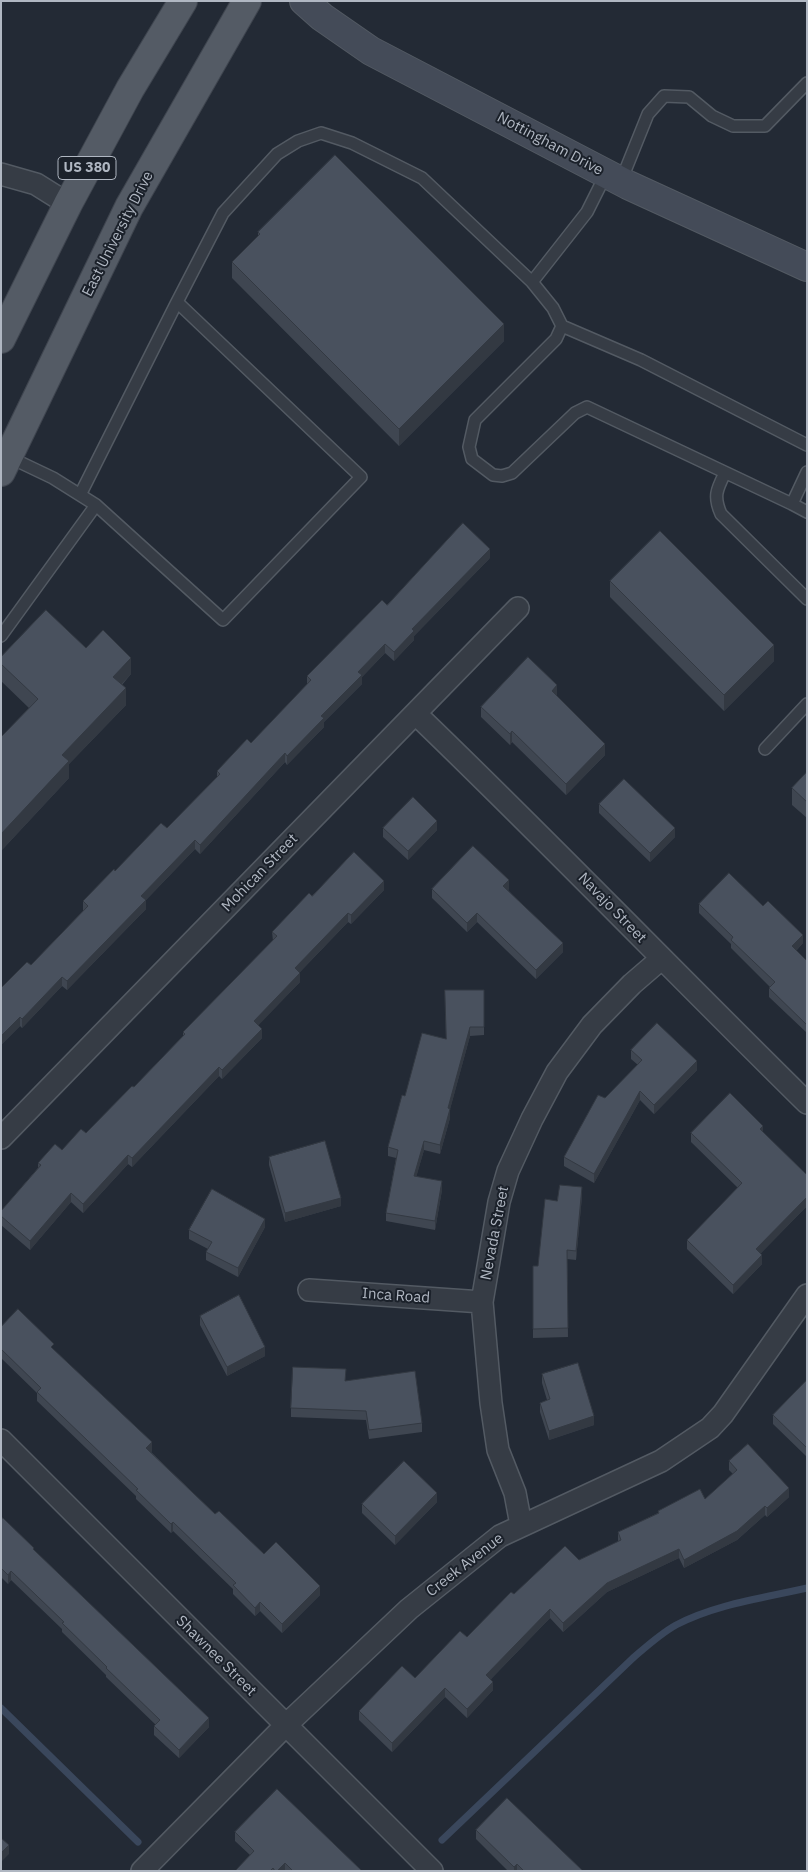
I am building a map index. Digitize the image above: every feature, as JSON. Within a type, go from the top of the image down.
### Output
[{"type":"main road","name":"US 380","points":[[1,339],[68,204],[130,89],[183,1]]},
{"type":"main road","name":"East University Drive","points":[[5,464],[129,207],[247,1]]},
{"type":"street","name":"Nottingham Drive","points":[[304,1],[322,17],[372,52],[613,177],[807,267]]},
{"type":"street","points":[[1,174],[36,184],[68,204]]},
{"type":"street","name":"Mohican Street","points":[[1,1138],[518,608]]},
{"type":"street","name":"Navajo Street","points":[[416,714],[500,795],[661,959],[807,1103]]},
{"type":"street","name":"Nevada Street","points":[[520,1525],[515,1493],[498,1450],[491,1403],[482,1302],[499,1202],[508,1171],[532,1119],[557,1072],[592,1025],[632,984],[661,959]]},
{"type":"street","name":"Inca Road","points":[[309,1290],[482,1302]]},
{"type":"street","name":"Creek Avenue","points":[[142,1871],[286,1725],[409,1608],[500,1536],[520,1525],[662,1461],[710,1428],[723,1414],[807,1295]]},
{"type":"street","name":"Shawnee Street","points":[[4,1450],[286,1725],[432,1871]]},
{"type":"lane","points":[[532,282],[613,177],[648,114],[664,96],[689,97],[712,116],[732,126],[765,126],[807,83]]},
{"type":"lane","points":[[80,495],[223,213],[277,154],[298,141],[321,132],[352,143],[422,178],[532,282],[554,308],[562,326],[641,360],[807,445]]},
{"type":"lane","points":[[5,464],[53,478],[96,505],[223,620],[360,477],[177,302]]},
{"type":"lane","points":[[562,326],[556,339],[475,420],[469,447],[472,459],[493,475],[502,476],[512,473],[574,413],[587,406],[807,512]]},
{"type":"lane","points":[[792,504],[807,472]]},
{"type":"lane","points":[[725,473],[717,490],[716,503],[720,514],[807,599]]},
{"type":"lane","points":[[1,636],[96,505]]},
{"type":"lane","points":[[765,748],[807,704]]},
{"type":"building","points":[[335,155],[504,324],[399,429],[232,262],[260,234],[258,232]]},
{"type":"building","points":[[463,523],[490,549],[412,629],[414,631],[394,652],[385,644],[358,672],[362,675],[321,716],[324,718],[287,756],[285,753],[200,845],[195,840],[141,896],[146,900],[67,981],[62,977],[22,1019],[20,1017],[1,1036],[1,988],[27,962],[31,965],[88,906],[83,901],[114,869],[115,871],[161,823],[167,828],[220,774],[217,771],[247,739],[251,743],[311,680],[307,676],[382,600],[387,605]]},
{"type":"building","points":[[660,531],[774,645],[724,695],[610,581]]},
{"type":"building","points":[[46,610],[86,648],[103,630],[131,658],[113,677],[126,688],[62,755],[69,761],[1,834],[1,737],[38,699],[1,664],[1,657]]},
{"type":"building","points":[[528,657],[557,685],[552,691],[605,744],[566,784],[512,731],[510,734],[481,707]]},
{"type":"building","points":[[807,772],[807,802],[792,788]]},
{"type":"building","points":[[624,779],[675,828],[650,853],[599,804]]},
{"type":"building","points":[[413,797],[437,821],[408,851],[383,828]]},
{"type":"building","points":[[473,846],[509,880],[503,886],[563,943],[536,970],[477,913],[467,923],[432,889]]},
{"type":"building","points":[[354,852],[384,881],[351,915],[348,913],[295,968],[300,973],[254,1021],[262,1029],[222,1070],[219,1067],[132,1158],[128,1155],[83,1204],[71,1193],[30,1241],[1,1216],[1,1211],[41,1165],[38,1163],[55,1144],[62,1150],[81,1129],[86,1133],[132,1086],[134,1087],[185,1034],[183,1032],[277,936],[272,932],[309,893],[312,896]]},
{"type":"building","points":[[729,873],[763,906],[768,901],[803,935],[792,946],[807,961],[807,1025],[769,988],[775,982],[731,940],[733,937],[699,904]]},
{"type":"building","points":[[445,990],[484,990],[484,1027],[470,1027],[440,1145],[424,1141],[414,1176],[442,1181],[435,1221],[386,1213],[398,1150],[388,1147],[402,1095],[405,1096],[422,1033],[446,1039]]},
{"type":"building","points":[[657,1023],[697,1061],[654,1105],[640,1091],[594,1174],[564,1157],[598,1095],[605,1098],[642,1060],[631,1050]]},
{"type":"building","points":[[730,1093],[763,1126],[760,1129],[807,1175],[807,1197],[756,1249],[762,1255],[733,1285],[687,1240],[742,1183],[691,1133]]},
{"type":"building","points":[[325,1141],[341,1198],[285,1213],[269,1157]]},
{"type":"building","points":[[560,1185],[582,1187],[576,1251],[567,1250],[568,1328],[533,1329],[533,1266],[538,1266],[545,1199],[557,1201]]},
{"type":"building","points":[[212,1189],[265,1219],[238,1268],[206,1252],[212,1242],[189,1230]]},
{"type":"building","points":[[239,1295],[265,1347],[227,1367],[200,1316]]},
{"type":"building","points":[[18,1309],[54,1344],[51,1347],[152,1442],[146,1448],[215,1514],[219,1511],[264,1554],[276,1542],[320,1586],[282,1624],[260,1602],[255,1608],[233,1585],[236,1583],[173,1522],[171,1524],[136,1490],[138,1489],[37,1392],[41,1388],[1,1349],[1,1327]]},
{"type":"building","points":[[578,1363],[594,1416],[549,1431],[540,1403],[550,1399],[542,1374]]},
{"type":"building","points":[[293,1367],[346,1369],[345,1381],[415,1371],[422,1423],[369,1430],[366,1411],[291,1408]]},
{"type":"building","points":[[807,1380],[807,1448],[773,1415]]},
{"type":"building","points":[[748,1444],[789,1488],[737,1531],[684,1560],[679,1549],[607,1583],[563,1623],[550,1609],[486,1675],[493,1682],[467,1709],[445,1688],[392,1743],[359,1711],[402,1666],[415,1678],[460,1631],[467,1637],[511,1592],[514,1594],[565,1546],[579,1560],[621,1540],[618,1532],[659,1513],[658,1511],[700,1489],[705,1499],[737,1470],[729,1461]]},
{"type":"building","points":[[404,1461],[437,1493],[395,1536],[362,1504]]},
{"type":"building","points":[[3,1518],[209,1718],[179,1750],[154,1726],[160,1720],[11,1571],[8,1575],[1,1568],[1,1519]]},
{"type":"building","points":[[277,1789],[362,1871],[293,1871],[285,1863],[277,1871],[273,1868],[270,1871],[235,1871],[254,1851],[235,1832]]},
{"type":"building","points":[[507,1798],[583,1871],[524,1871],[517,1864],[514,1867],[476,1830]]},
{"type":"building","points":[[1,1838],[9,1845],[1,1853]]},
{"type":"waterway","points":[[442,1840],[633,1658],[664,1632],[707,1612],[740,1602],[807,1588]]},
{"type":"waterway","points":[[1,1708],[138,1842]]}]
